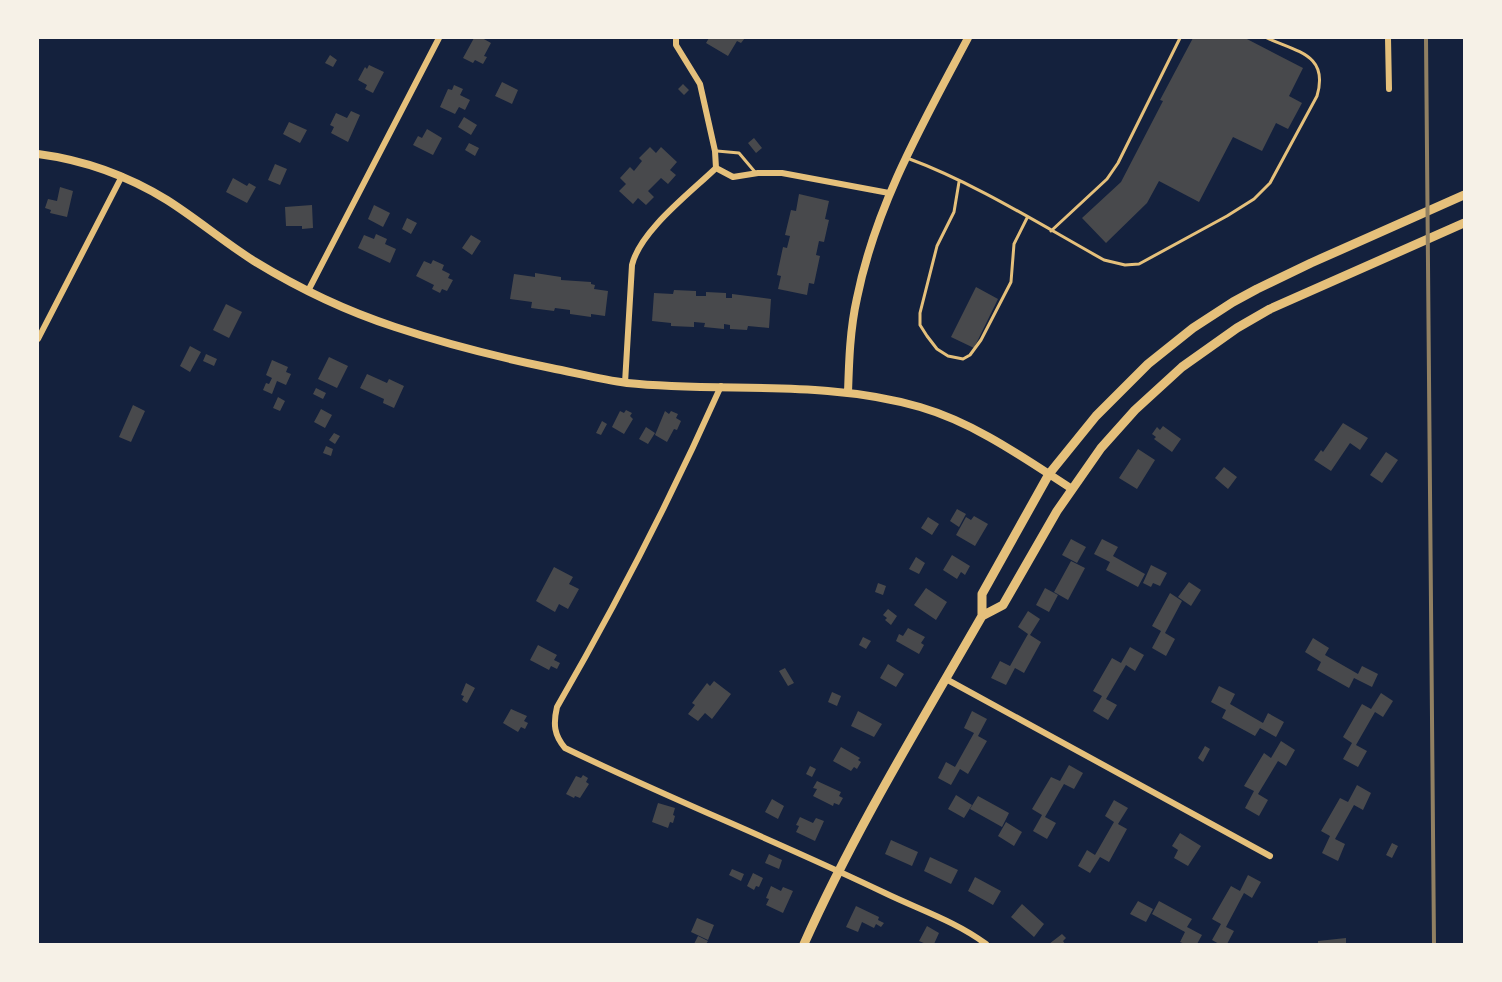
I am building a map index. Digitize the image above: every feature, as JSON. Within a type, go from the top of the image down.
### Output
[{"type":"main road","points":[[848,393],[851,335],[857,297],[870,246],[889,193],[968,38]]},
{"type":"main road","points":[[38,154],[84,163],[122,176],[168,200],[237,249],[308,291],[371,319],[451,345],[625,382],[848,393],[897,401],[939,414],[989,438],[1072,489]]},
{"type":"main road","points":[[804,945],[838,870],[982,616],[982,594],[1049,474],[1096,416],[1148,364],[1193,328],[1233,302],[1464,195]]},
{"type":"main road","points":[[982,616],[1003,605],[1035,548],[1101,448],[1135,410],[1182,367],[1212,345],[1270,309],[1464,223]]},
{"type":"street","points":[[308,291],[439,38]]},
{"type":"street","points":[[625,382],[632,265],[636,250],[649,233],[716,168],[715,151],[700,84],[676,45],[676,38]]},
{"type":"street","points":[[1389,38],[1389,89]]},
{"type":"street","points":[[716,168],[733,177],[782,172],[889,193]]},
{"type":"street","points":[[38,339],[122,176]]},
{"type":"street","points":[[721,386],[684,471],[605,625],[557,707],[554,719],[555,731],[565,748],[639,784],[838,870],[964,931],[986,945]]},
{"type":"street","points":[[946,679],[1270,856]]},
{"type":"lane","points":[[1051,231],[1107,178],[1118,164],[1180,38]]},
{"type":"lane","points":[[906,157],[959,182],[1104,260],[1125,265],[1139,264],[1254,199],[1270,183],[1317,96],[1320,82],[1319,68],[1312,59],[1268,38]]},
{"type":"lane","points":[[715,151],[739,153],[753,167],[755,173]]},
{"type":"lane","points":[[959,182],[954,212],[937,246],[920,313],[920,325],[930,341],[948,356],[963,358],[970,355],[981,340],[1011,282],[1014,244],[1027,218]]},
{"type":"building","points":[[474,38],[482,38],[491,43],[484,56],[487,57],[483,64],[475,60],[473,63],[463,58]]},
{"type":"building","points":[[709,38],[745,38],[741,43],[737,41],[728,56],[706,43]]},
{"type":"building","points":[[1193,38],[1245,38],[1303,68],[1289,96],[1302,103],[1288,129],[1276,123],[1262,151],[1233,137],[1199,202],[1159,181],[1147,203],[1106,243],[1082,218],[1121,182]]},
{"type":"building","points":[[330,55],[337,60],[333,67],[325,63]]},
{"type":"building","points":[[369,65],[384,72],[373,93],[365,89],[367,85],[358,80],[365,67],[367,69]]},
{"type":"building","points":[[502,82],[518,90],[512,104],[495,96]]},
{"type":"building","points":[[683,84],[689,90],[684,95],[678,89]]},
{"type":"building","points":[[454,85],[463,89],[460,95],[470,100],[465,110],[459,107],[455,114],[440,107],[448,89],[452,90]]},
{"type":"building","points":[[351,111],[360,115],[348,142],[331,133],[334,127],[330,125],[336,113],[347,118]]},
{"type":"building","points":[[464,117],[477,125],[471,135],[458,127]]},
{"type":"building","points":[[289,122],[307,130],[300,143],[283,134]]},
{"type":"building","points":[[427,129],[442,138],[433,155],[413,145],[418,136],[422,138]]},
{"type":"building","points":[[754,138],[762,148],[756,153],[748,143]]},
{"type":"building","points":[[469,143],[479,148],[475,156],[465,150]]},
{"type":"building","points":[[650,147],[656,153],[661,147],[677,162],[670,170],[676,175],[668,184],[661,178],[648,191],[654,197],[646,205],[638,198],[633,204],[619,191],[626,184],[620,178],[630,167],[634,171],[642,161],[639,158]]},
{"type":"building","points":[[275,164],[287,169],[280,185],[268,180]]},
{"type":"building","points":[[233,178],[247,186],[249,183],[256,187],[247,203],[226,192]]},
{"type":"building","points":[[60,187],[73,191],[67,217],[50,213],[51,210],[45,208],[48,199],[57,201]]},
{"type":"building","points":[[799,194],[829,201],[825,219],[829,220],[824,242],[819,241],[816,255],[820,256],[814,284],[809,283],[807,295],[778,289],[781,276],[777,275],[783,247],[787,248],[790,236],[785,235],[791,210],[796,211]]},
{"type":"building","points":[[312,205],[313,228],[302,229],[302,226],[286,226],[285,207]]},
{"type":"building","points":[[374,205],[390,213],[383,227],[368,219]]},
{"type":"building","points":[[407,218],[417,223],[411,234],[402,229]]},
{"type":"building","points":[[376,234],[387,239],[385,244],[396,249],[390,263],[358,248],[364,235],[374,239]]},
{"type":"building","points":[[471,235],[481,241],[472,255],[462,248]]},
{"type":"building","points":[[433,260],[444,265],[442,270],[450,274],[448,278],[453,280],[447,291],[442,289],[440,293],[432,289],[434,285],[416,276],[424,261],[431,264]]},
{"type":"building","points":[[535,273],[561,277],[561,280],[591,282],[595,285],[594,289],[608,291],[605,316],[570,314],[570,310],[555,308],[554,311],[531,308],[532,302],[510,299],[514,274],[535,277]]},
{"type":"building","points":[[976,287],[998,299],[974,348],[951,337]]},
{"type":"building","points":[[674,290],[696,291],[696,296],[706,296],[706,292],[726,293],[726,298],[732,298],[732,294],[771,299],[769,328],[748,326],[747,330],[730,329],[730,325],[724,324],[724,329],[704,327],[705,323],[694,322],[694,327],[671,326],[671,323],[652,321],[654,293],[673,294]]},
{"type":"building","points":[[226,304],[242,312],[229,338],[213,330]]},
{"type":"building","points":[[190,346],[201,352],[190,372],[180,366]]},
{"type":"building","points":[[206,354],[217,359],[214,366],[203,361]]},
{"type":"building","points":[[329,357],[348,366],[337,388],[318,379]]},
{"type":"building","points":[[272,360],[288,367],[286,372],[291,374],[286,385],[277,381],[272,394],[263,390],[272,378],[266,375]]},
{"type":"building","points":[[367,374],[387,383],[389,379],[404,386],[394,408],[383,403],[384,399],[360,388]]},
{"type":"building","points":[[316,388],[326,393],[323,399],[313,394]]},
{"type":"building","points":[[278,397],[285,401],[280,411],[273,408]]},
{"type":"building","points":[[133,405],[145,411],[131,442],[119,437]]},
{"type":"building","points":[[321,409],[332,415],[325,428],[314,422]]},
{"type":"building","points":[[626,410],[632,413],[630,416],[633,419],[624,434],[612,427],[620,411],[624,413]]},
{"type":"building","points":[[665,411],[669,414],[671,411],[678,414],[676,418],[681,421],[667,442],[655,435]]},
{"type":"building","points":[[602,421],[607,424],[601,435],[596,433]]},
{"type":"building","points":[[1343,423],[1368,438],[1360,450],[1350,443],[1331,471],[1314,460],[1321,450],[1323,452]]},
{"type":"building","points":[[1163,426],[1181,439],[1172,452],[1154,439],[1156,437],[1152,434],[1157,427],[1160,430]]},
{"type":"building","points":[[646,427],[655,433],[648,444],[639,439]]},
{"type":"building","points":[[334,433],[340,436],[335,444],[329,440]]},
{"type":"building","points":[[326,446],[333,449],[331,456],[323,453]]},
{"type":"building","points":[[1138,449],[1155,460],[1137,489],[1119,478]]},
{"type":"building","points":[[1386,452],[1398,460],[1382,483],[1370,475]]},
{"type":"building","points":[[1224,467],[1237,477],[1228,489],[1215,478]]},
{"type":"building","points":[[957,509],[966,514],[959,527],[950,521]]},
{"type":"building","points":[[974,516],[988,524],[975,546],[956,535],[966,517],[971,520]]},
{"type":"building","points":[[928,517],[939,524],[932,535],[921,528]]},
{"type":"building","points":[[1071,539],[1086,547],[1077,563],[1062,555]]},
{"type":"building","points":[[1102,539],[1118,547],[1113,556],[1145,574],[1138,587],[1106,570],[1110,562],[1094,554]]},
{"type":"building","points":[[952,555],[970,566],[965,575],[961,572],[957,579],[943,570]]},
{"type":"building","points":[[916,557],[925,563],[919,574],[909,569]]},
{"type":"building","points":[[1071,561],[1085,568],[1068,600],[1054,592]]},
{"type":"building","points":[[1151,565],[1167,573],[1160,586],[1153,583],[1151,587],[1143,583]]},
{"type":"building","points":[[554,567],[573,577],[569,584],[579,589],[568,609],[559,604],[555,612],[536,601]]},
{"type":"building","points":[[1189,582],[1201,590],[1191,606],[1178,597]]},
{"type":"building","points":[[878,583],[886,586],[883,595],[875,592]]},
{"type":"building","points":[[926,588],[947,602],[936,620],[914,605]]},
{"type":"building","points":[[1045,588],[1058,595],[1049,612],[1036,605]]},
{"type":"building","points":[[1170,593],[1182,601],[1165,633],[1175,639],[1166,656],[1152,648],[1161,631],[1152,626]]},
{"type":"building","points":[[888,609],[897,616],[891,625],[883,615]]},
{"type":"building","points":[[1028,611],[1040,619],[1030,635],[1041,642],[1024,673],[1015,668],[1006,685],[991,678],[1000,661],[1010,666],[1028,634],[1018,627]]},
{"type":"building","points":[[908,628],[925,637],[919,654],[896,641],[899,634],[903,636]]},
{"type":"building","points":[[863,637],[871,641],[866,649],[859,645]]},
{"type":"building","points":[[1313,638],[1329,648],[1325,655],[1358,674],[1362,666],[1378,674],[1372,687],[1354,678],[1349,688],[1317,670],[1321,662],[1305,652]]},
{"type":"building","points":[[538,645],[557,655],[554,660],[560,663],[557,669],[551,666],[549,670],[530,660]]},
{"type":"building","points":[[1130,647],[1144,655],[1135,671],[1126,665],[1106,699],[1117,705],[1108,720],[1093,711],[1102,696],[1093,691],[1112,658],[1121,663]]},
{"type":"building","points":[[888,664],[904,674],[896,687],[880,678]]},
{"type":"building","points":[[785,668],[794,683],[788,686],[779,671]]},
{"type":"building","points":[[714,681],[731,694],[712,719],[705,713],[698,721],[688,714],[695,705],[692,703],[707,683],[710,686]]},
{"type":"building","points":[[466,683],[475,688],[467,703],[462,700],[464,696],[461,695]]},
{"type":"building","points":[[1219,686],[1235,694],[1230,704],[1263,723],[1268,713],[1284,722],[1276,737],[1260,728],[1255,736],[1222,718],[1226,710],[1211,702]]},
{"type":"building","points":[[832,692],[841,696],[837,706],[828,702]]},
{"type":"building","points":[[1381,693],[1393,701],[1383,717],[1375,712],[1356,745],[1367,751],[1358,767],[1343,759],[1352,743],[1343,737],[1362,704],[1371,709]]},
{"type":"building","points":[[511,709],[527,716],[524,721],[528,723],[525,729],[521,727],[518,732],[503,723]]},
{"type":"building","points":[[858,711],[882,724],[874,737],[851,726]]},
{"type":"building","points":[[972,711],[987,719],[978,736],[987,741],[968,774],[960,769],[951,785],[938,778],[946,762],[955,767],[974,733],[964,728]]},
{"type":"building","points":[[1281,741],[1295,750],[1286,766],[1278,761],[1258,794],[1268,800],[1259,816],[1245,808],[1254,791],[1244,786],[1264,753],[1271,758]]},
{"type":"building","points":[[1205,746],[1210,749],[1203,762],[1198,758]]},
{"type":"building","points":[[841,747],[860,758],[858,760],[861,762],[857,769],[854,767],[851,771],[833,761]]},
{"type":"building","points":[[1069,765],[1083,773],[1074,789],[1064,784],[1045,817],[1056,823],[1047,839],[1033,831],[1042,815],[1032,809],[1051,777],[1060,781]]},
{"type":"building","points":[[810,766],[816,769],[812,777],[806,774]]},
{"type":"building","points":[[583,775],[588,778],[586,782],[589,784],[580,798],[566,794],[576,776],[581,778]]},
{"type":"building","points":[[817,781],[841,792],[839,796],[843,798],[839,805],[834,803],[833,806],[813,796],[817,789],[813,788]]},
{"type":"building","points":[[1357,785],[1371,793],[1363,810],[1354,805],[1335,839],[1345,844],[1338,861],[1322,853],[1330,836],[1321,831],[1340,798],[1348,802]]},
{"type":"building","points":[[956,795],[972,805],[964,818],[948,809]]},
{"type":"building","points":[[978,796],[1009,813],[1002,827],[970,809]]},
{"type":"building","points":[[772,799],[784,806],[778,819],[765,812]]},
{"type":"building","points":[[1114,800],[1128,808],[1118,824],[1127,829],[1109,862],[1100,857],[1090,873],[1078,866],[1087,850],[1095,855],[1114,822],[1105,816]]},
{"type":"building","points":[[658,803],[675,808],[673,823],[670,822],[668,828],[652,822]]},
{"type":"building","points":[[800,817],[813,823],[816,818],[824,821],[815,841],[796,832],[799,826],[796,825]]},
{"type":"building","points":[[1006,822],[1022,832],[1014,846],[998,836]]},
{"type":"building","points":[[1180,833],[1201,846],[1188,866],[1174,858],[1178,850],[1172,846]]},
{"type":"building","points":[[891,840],[918,852],[912,866],[885,854]]},
{"type":"building","points":[[1392,843],[1398,846],[1392,858],[1386,855]]},
{"type":"building","points":[[769,854],[782,860],[779,869],[765,863]]},
{"type":"building","points":[[930,857],[958,870],[951,884],[924,871]]},
{"type":"building","points":[[732,869],[744,874],[741,881],[729,875]]},
{"type":"building","points":[[753,873],[763,878],[759,887],[756,886],[754,890],[747,886]]},
{"type":"building","points":[[1248,875],[1261,882],[1252,898],[1244,893],[1226,927],[1234,931],[1227,944],[1219,944],[1212,940],[1221,924],[1212,919],[1231,886],[1240,891]]},
{"type":"building","points":[[975,877],[1001,891],[993,905],[968,891]]},
{"type":"building","points":[[771,886],[781,891],[783,887],[793,891],[783,913],[766,905]]},
{"type":"building","points":[[1138,901],[1153,909],[1146,922],[1130,914]]},
{"type":"building","points":[[1159,901],[1192,919],[1187,927],[1202,935],[1197,944],[1180,942],[1185,932],[1152,914]]},
{"type":"building","points":[[1022,904],[1044,924],[1034,937],[1011,917]]},
{"type":"building","points":[[856,906],[879,917],[878,920],[884,923],[881,927],[876,924],[874,928],[862,922],[858,932],[846,927]]},
{"type":"building","points":[[697,918],[714,925],[708,940],[691,932]]},
{"type":"building","points":[[927,926],[939,933],[934,944],[919,941]]},
{"type":"building","points":[[1062,934],[1066,938],[1063,941],[1065,944],[1049,944]]},
{"type":"building","points":[[698,936],[708,941],[706,944],[694,944]]},
{"type":"building","points":[[1346,938],[1346,944],[1318,944],[1318,941]]},
{"type":"railway","points":[[1426,38],[1434,944]]}]
